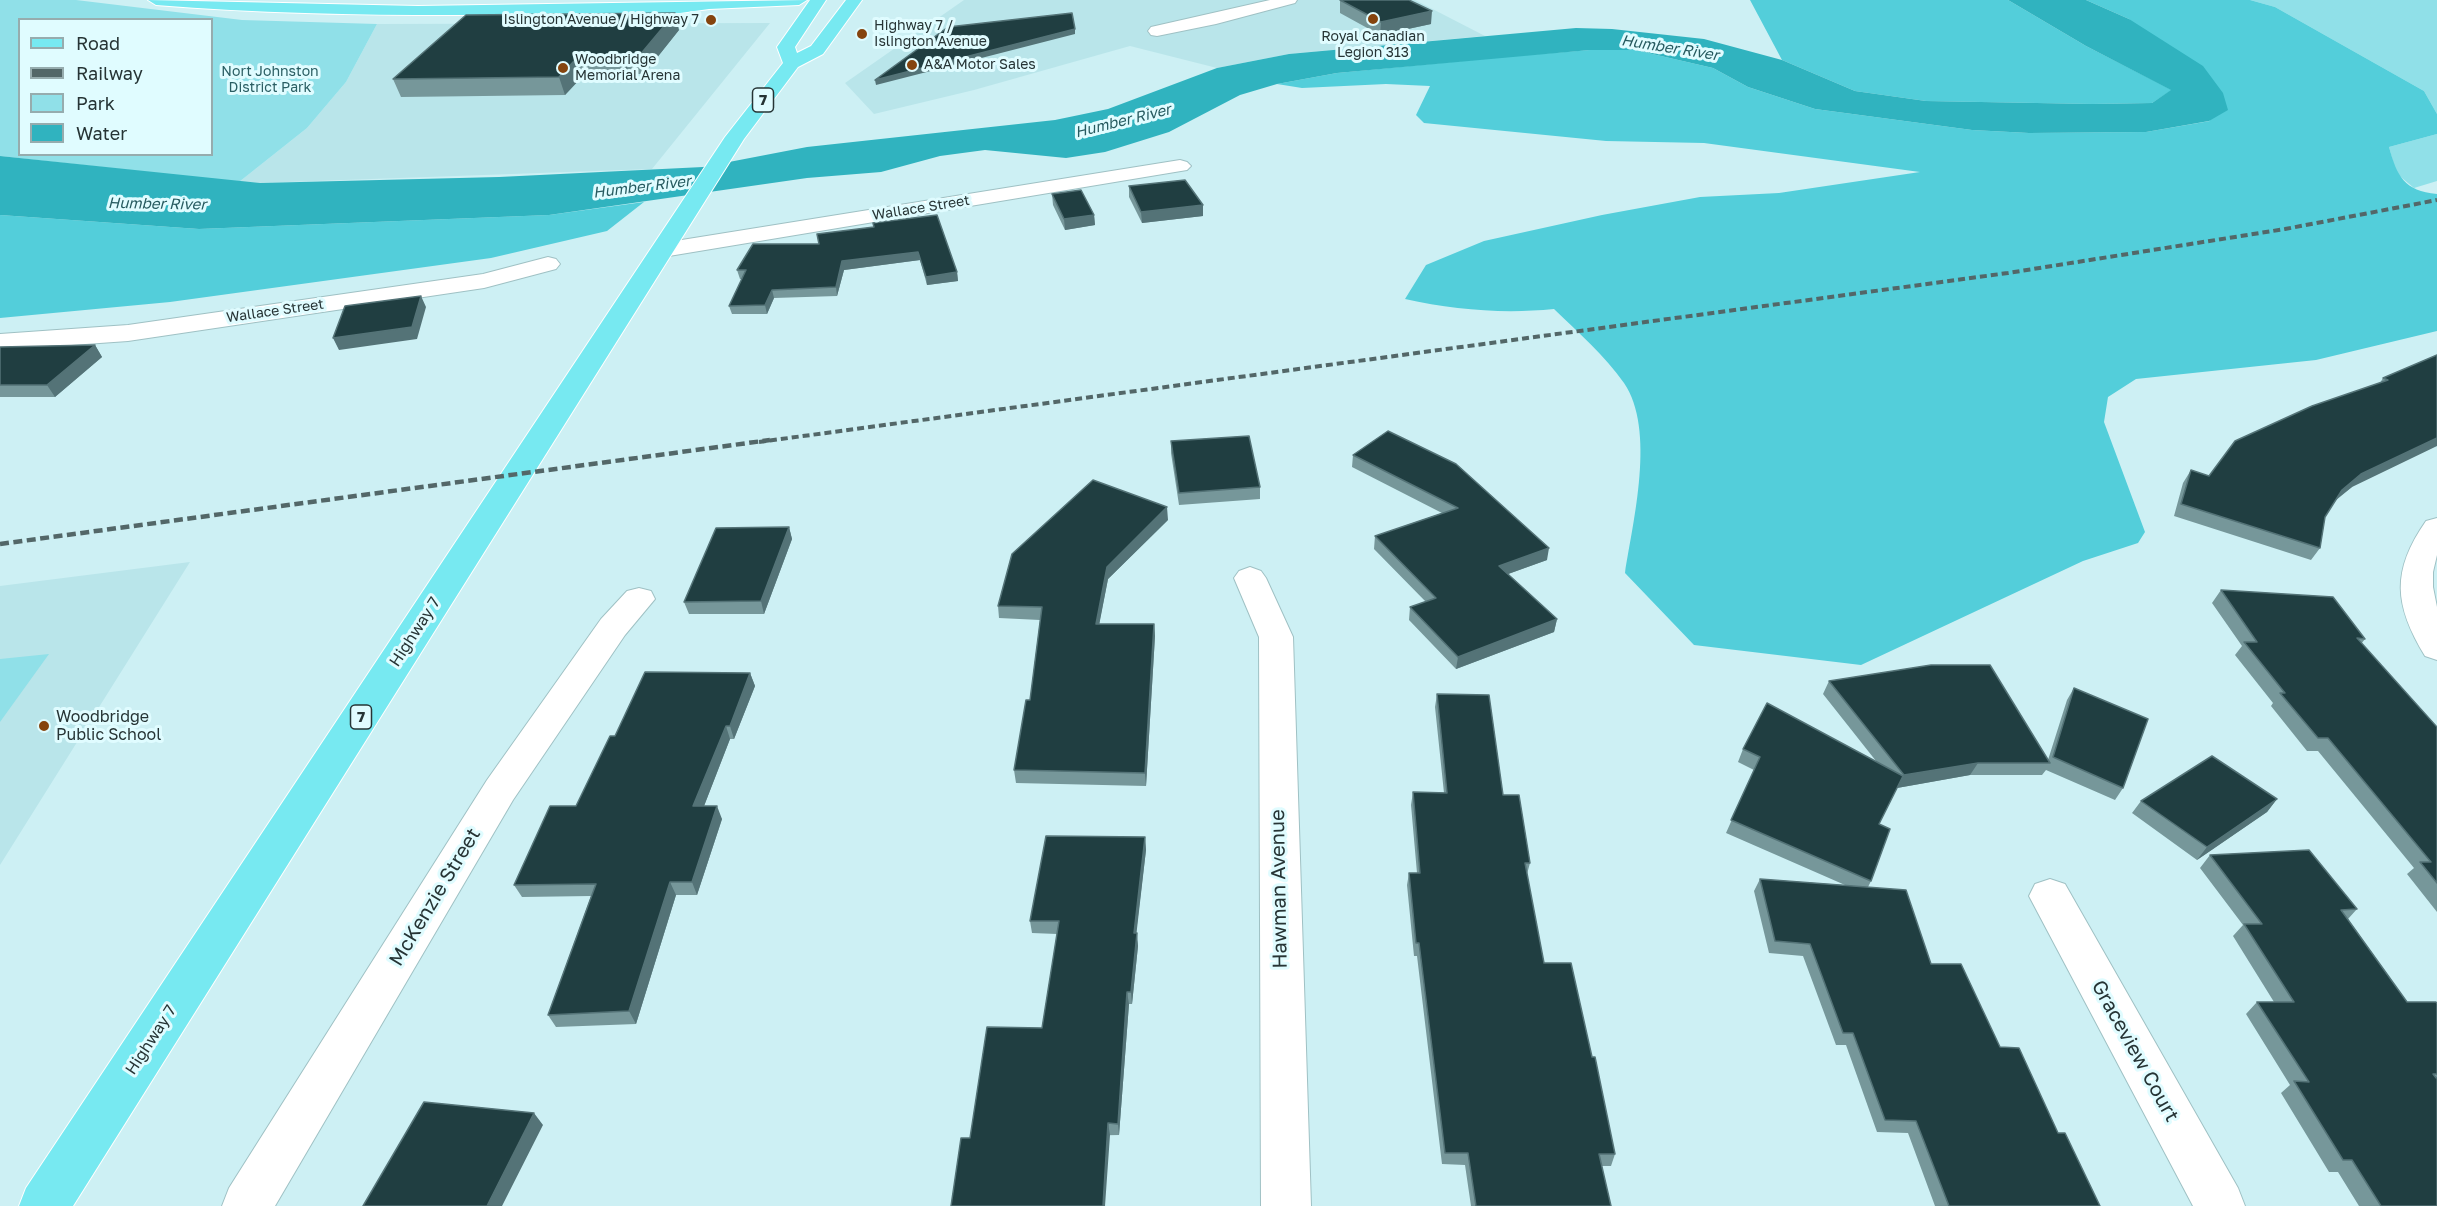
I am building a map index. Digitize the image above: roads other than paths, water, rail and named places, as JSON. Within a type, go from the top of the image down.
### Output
[{"type":"main road","points":[[156,0],[239,8],[313,10],[553,5],[680,8],[700,14],[810,3],[857,2]]},
{"type":"main road","name":"Highway 7","points":[[44,1206],[735,137],[792,63],[818,50],[857,2]]},
{"type":"main road","points":[[792,63],[786,47],[810,3]]},
{"type":"street","points":[[1157,31],[1216,19],[1289,0]]},
{"type":"street","name":"Wallace Street","points":[[670,238],[1180,166]]},
{"type":"street","name":"Wallace Street","points":[[0,342],[128,333],[484,281],[548,264]]},
{"type":"street","points":[[2437,528],[2423,546],[2416,580],[2416,592],[2423,619],[2437,648]]},
{"type":"street","name":"Hawman Avenue","points":[[1250,578],[1276,637],[1286,1206]]},
{"type":"street","name":"McKenzie Street","points":[[247,1206],[500,790],[613,627],[639,599]]},
{"type":"street","name":"Graceview Court","points":[[2050,897],[2220,1206]]},
{"type":"water","name":"Humber River","points":[[2008,0],[2086,0],[2129,19],[2203,66],[2223,93],[2228,110],[2209,121],[2146,132],[2029,133],[1972,130],[1815,109],[1748,87],[1713,68],[1635,50],[1590,50],[1337,73],[1277,84],[1240,95],[1169,132],[1105,152],[1066,158],[985,150],[940,156],[881,172],[807,178],[549,215],[199,229],[0,215],[0,156],[260,183],[499,177],[703,167],[807,147],[1055,120],[1108,109],[1217,68],[1289,54],[1576,28],[1612,29],[1704,39],[1782,60],[1855,91],[1926,101],[2152,103],[2171,90],[2086,46]]},
{"type":"railway","points":[[759,442],[2008,273],[2285,229],[2437,200]]},
{"type":"railway","points":[[0,544],[770,440]]},
{"type":"place","name":"Royal Canadian Legion 313","points":[[1373,19]]},
{"type":"place","name":"Islington Avenue / Highway 7","points":[[711,20]]},
{"type":"place","name":"Highway 7 / Islington Avenue","points":[[862,34]]},
{"type":"place","name":"A&A Motor Sales","points":[[912,65]]},
{"type":"place","name":"Woodbridge Memorial Arena","points":[[563,68]]},
{"type":"place","name":"Woodbridge Public School","points":[[44,726]]},
{"type":"park label","name":"Nort Johnston District Park","points":[[270,80]]}]
